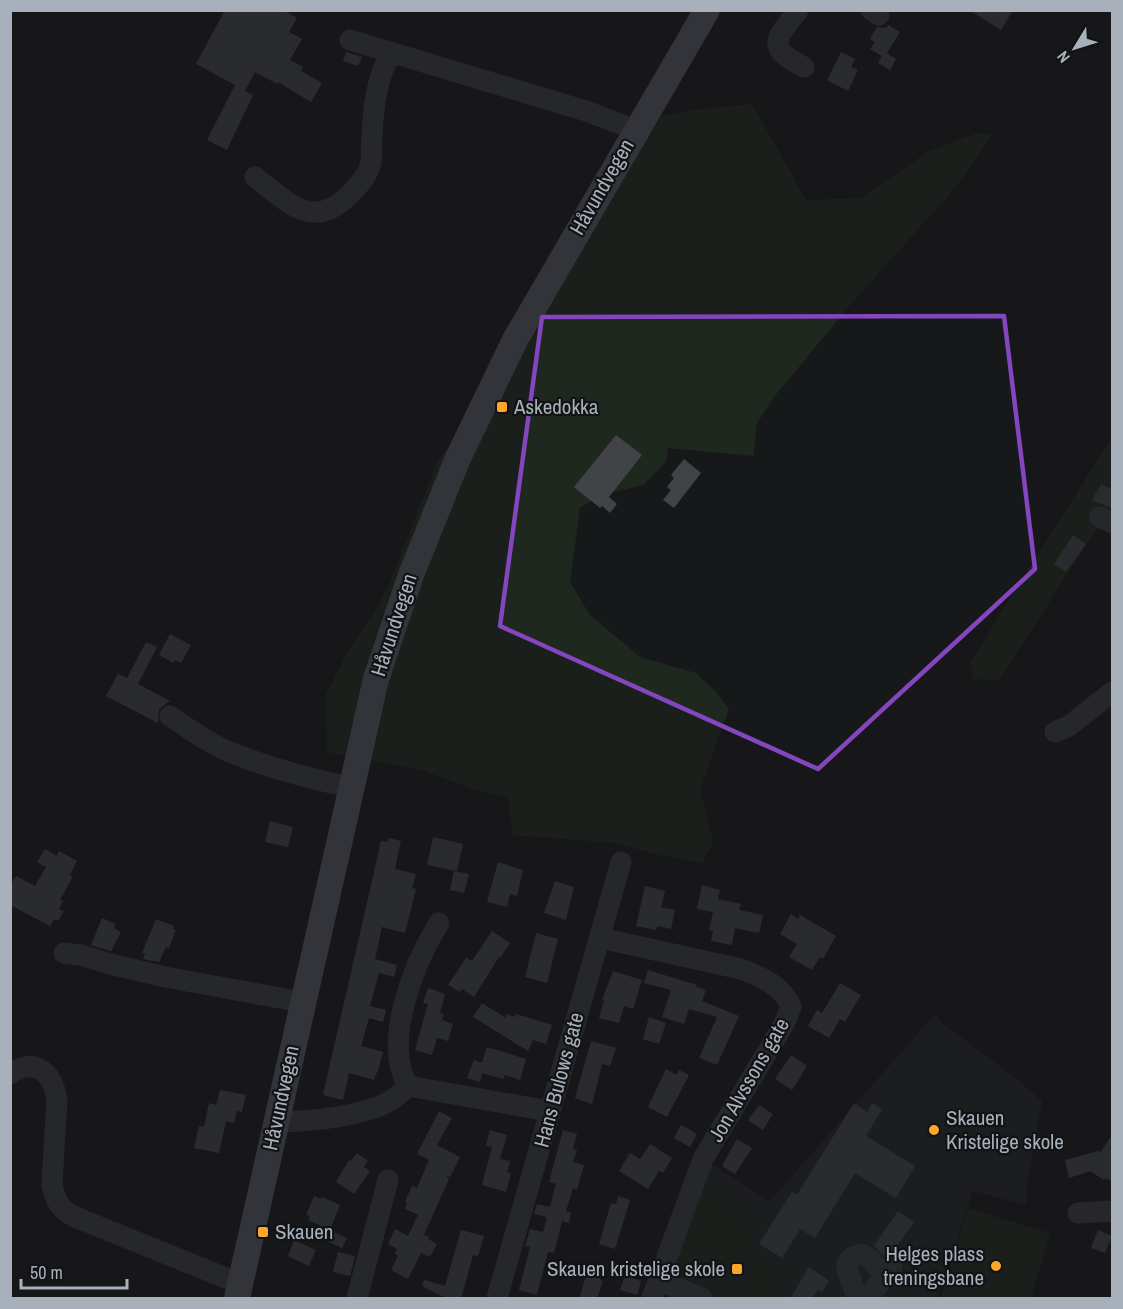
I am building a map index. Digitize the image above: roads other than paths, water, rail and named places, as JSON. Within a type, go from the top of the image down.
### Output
[{"type":"main road","name":"Håvundvegen","points":[[239,1291],[376,679],[427,531],[458,458],[515,340],[707,10]]},
{"type":"street","points":[[798,10],[777,41],[779,51],[786,58],[804,67]]},
{"type":"street","points":[[350,40],[586,111],[636,130]]},
{"type":"street","points":[[255,177],[293,206],[308,212],[318,213],[333,209],[344,201],[363,179],[371,163],[373,123],[380,82],[392,53]]},
{"type":"street","points":[[1055,732],[1069,726],[1113,692]]},
{"type":"street","points":[[170,716],[225,750],[317,780],[351,787]]},
{"type":"street","name":"Hans Bulows gate","points":[[497,1299],[621,862]]},
{"type":"street","points":[[408,1086],[399,1065],[398,1053],[404,1005],[416,964],[439,923]]},
{"type":"street","name":"Jon Alvssons gate","points":[[600,938],[741,969],[760,976],[787,997],[791,1008],[784,1024],[703,1159],[656,1290],[688,1291],[702,1299]]},
{"type":"street","points":[[64,953],[81,955],[165,977],[302,1002]]},
{"type":"street","points":[[10,1074],[21,1068],[35,1067],[47,1074],[55,1088],[57,1100],[52,1184],[54,1195],[61,1208],[75,1217],[239,1291]]},
{"type":"street","points":[[408,1086],[549,1111]]},
{"type":"street","points":[[276,1120],[308,1121],[375,1108],[397,1097],[408,1086]]},
{"type":"street","points":[[357,1299],[388,1180]]},
{"type":"street","points":[[1078,1213],[1113,1211]]},
{"type":"street","points":[[857,1299],[847,1264],[852,1257],[862,1254],[889,1271],[868,1299]]},
{"type":"place","name":"Askedokka","points":[[502,407]]},
{"type":"place","name":"Skauen Kristelige skole","points":[[934,1130]]},
{"type":"place","name":"Skauen","points":[[263,1232]]},
{"type":"place","name":"Helges plass treningsbane","points":[[996,1266]]},
{"type":"place","name":"Skauen kristelige skole","points":[[737,1269]]}]
